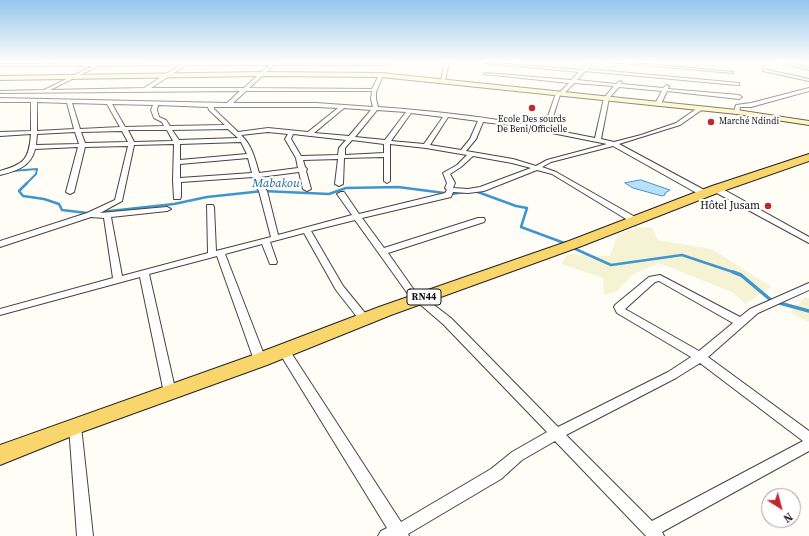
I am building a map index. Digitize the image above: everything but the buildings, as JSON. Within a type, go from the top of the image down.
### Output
[{"type":"main road","name":"RN44","points":[[0,455],[75,426],[284,351],[365,318],[569,246],[710,192],[807,159]]},
{"type":"street","points":[[25,100],[52,87]]},
{"type":"street","points":[[138,94],[149,87]]},
{"type":"street","points":[[375,87],[373,102],[376,108]]},
{"type":"street","points":[[497,87],[701,108],[738,109],[809,123]]},
{"type":"street","points":[[546,129],[559,93],[566,87]]},
{"type":"street","points":[[598,140],[607,98],[616,87]]},
{"type":"street","points":[[637,87],[739,97]]},
{"type":"street","points":[[658,104],[667,87]]},
{"type":"street","points":[[737,87],[739,97],[738,109]]},
{"type":"street","points":[[0,92],[245,88],[374,90]]},
{"type":"street","points":[[228,105],[245,88]]},
{"type":"street","points":[[738,109],[809,89]]},
{"type":"street","points":[[125,102],[131,98]]},
{"type":"street","points":[[0,100],[376,108],[546,129],[612,143],[809,240]]},
{"type":"street","points":[[0,173],[18,167],[28,161],[34,147],[34,100]]},
{"type":"street","points":[[69,101],[82,145],[70,192]]},
{"type":"street","points":[[105,212],[118,201],[132,143],[108,102]]},
{"type":"street","points":[[156,103],[154,110],[157,118],[164,121],[178,142],[176,162],[177,197]]},
{"type":"street","points":[[211,105],[211,109],[243,140],[251,156],[258,184],[263,191],[275,238]]},
{"type":"street","points":[[309,134],[342,107]]},
{"type":"street","points":[[339,184],[340,155],[342,148],[376,108]]},
{"type":"street","points":[[0,312],[144,272],[357,216],[420,204],[450,192],[481,189],[529,172],[549,161],[612,143],[643,136],[678,124],[701,108]]},
{"type":"street","points":[[387,181],[387,142],[410,111]]},
{"type":"street","points":[[426,146],[447,116]]},
{"type":"street","points":[[463,151],[473,139],[481,120]]},
{"type":"street","points":[[0,134],[78,130],[229,127]]},
{"type":"street","points":[[237,134],[268,130],[426,146],[473,153],[536,167],[554,173],[634,220]]},
{"type":"street","points":[[292,133],[288,139],[304,169],[307,189]]},
{"type":"street","points":[[34,147],[243,140]]},
{"type":"street","points":[[450,192],[449,188],[451,183],[446,173],[459,166],[473,153]]},
{"type":"street","points":[[299,158],[340,155],[386,155]]},
{"type":"street","points":[[176,162],[251,156]]},
{"type":"street","points":[[176,180],[256,175],[304,169]]},
{"type":"street","points":[[342,194],[411,292],[447,321],[653,533],[809,444]]},
{"type":"street","points":[[210,207],[216,253],[260,360]]},
{"type":"street","points":[[0,244],[105,212],[167,209]]},
{"type":"street","points":[[105,212],[118,279]]},
{"type":"street","points":[[382,252],[481,220]]},
{"type":"street","points":[[306,230],[339,288],[365,318]]},
{"type":"street","points":[[265,240],[273,262]]},
{"type":"street","points":[[144,272],[170,393]]},
{"type":"street","points":[[740,322],[660,278],[652,279],[619,307],[621,311],[700,357],[809,438]]},
{"type":"street","points":[[386,536],[400,533],[496,474],[517,456],[672,375],[700,357],[754,311],[772,301],[809,286]]},
{"type":"street","points":[[284,351],[400,533]]},
{"type":"street","points":[[75,426],[85,536]]},
{"type":"shaded area","points":[[639,227],[652,228],[658,240],[712,249],[771,287],[745,304],[734,293],[659,263],[634,274],[616,292],[604,295],[603,278],[561,264],[567,254],[610,256],[618,234]]},
{"type":"shaded area","points":[[805,297],[809,298],[809,322],[790,313]]},
{"type":"water","points":[[641,180],[670,190],[662,196],[633,188],[625,183]]},
{"type":"waterway","name":"Mabakou","points":[[12,171],[37,169],[36,174],[19,191],[23,196],[44,199],[59,204],[62,210],[87,213]]},
{"type":"waterway","name":"Mabakou","points":[[101,212],[174,204],[207,197],[263,191],[329,194],[346,188],[398,187],[452,194],[464,192]]},
{"type":"waterway","name":"Mabakou","points":[[475,191],[516,206],[527,208],[521,227],[567,244]]},
{"type":"waterway","name":"Mabakou","points":[[571,247],[611,265],[682,255],[733,272]]},
{"type":"waterway","name":"Mabakou","points":[[733,272],[741,275],[772,301],[809,311]]},
{"type":"place","name":"Ecole Des sourds De Beni/Officielle","points":[[532,108]]},
{"type":"place","name":"Marché Ndindi","points":[[711,122]]},
{"type":"place","name":"Hôtel Jusam","points":[[768,206]]}]
